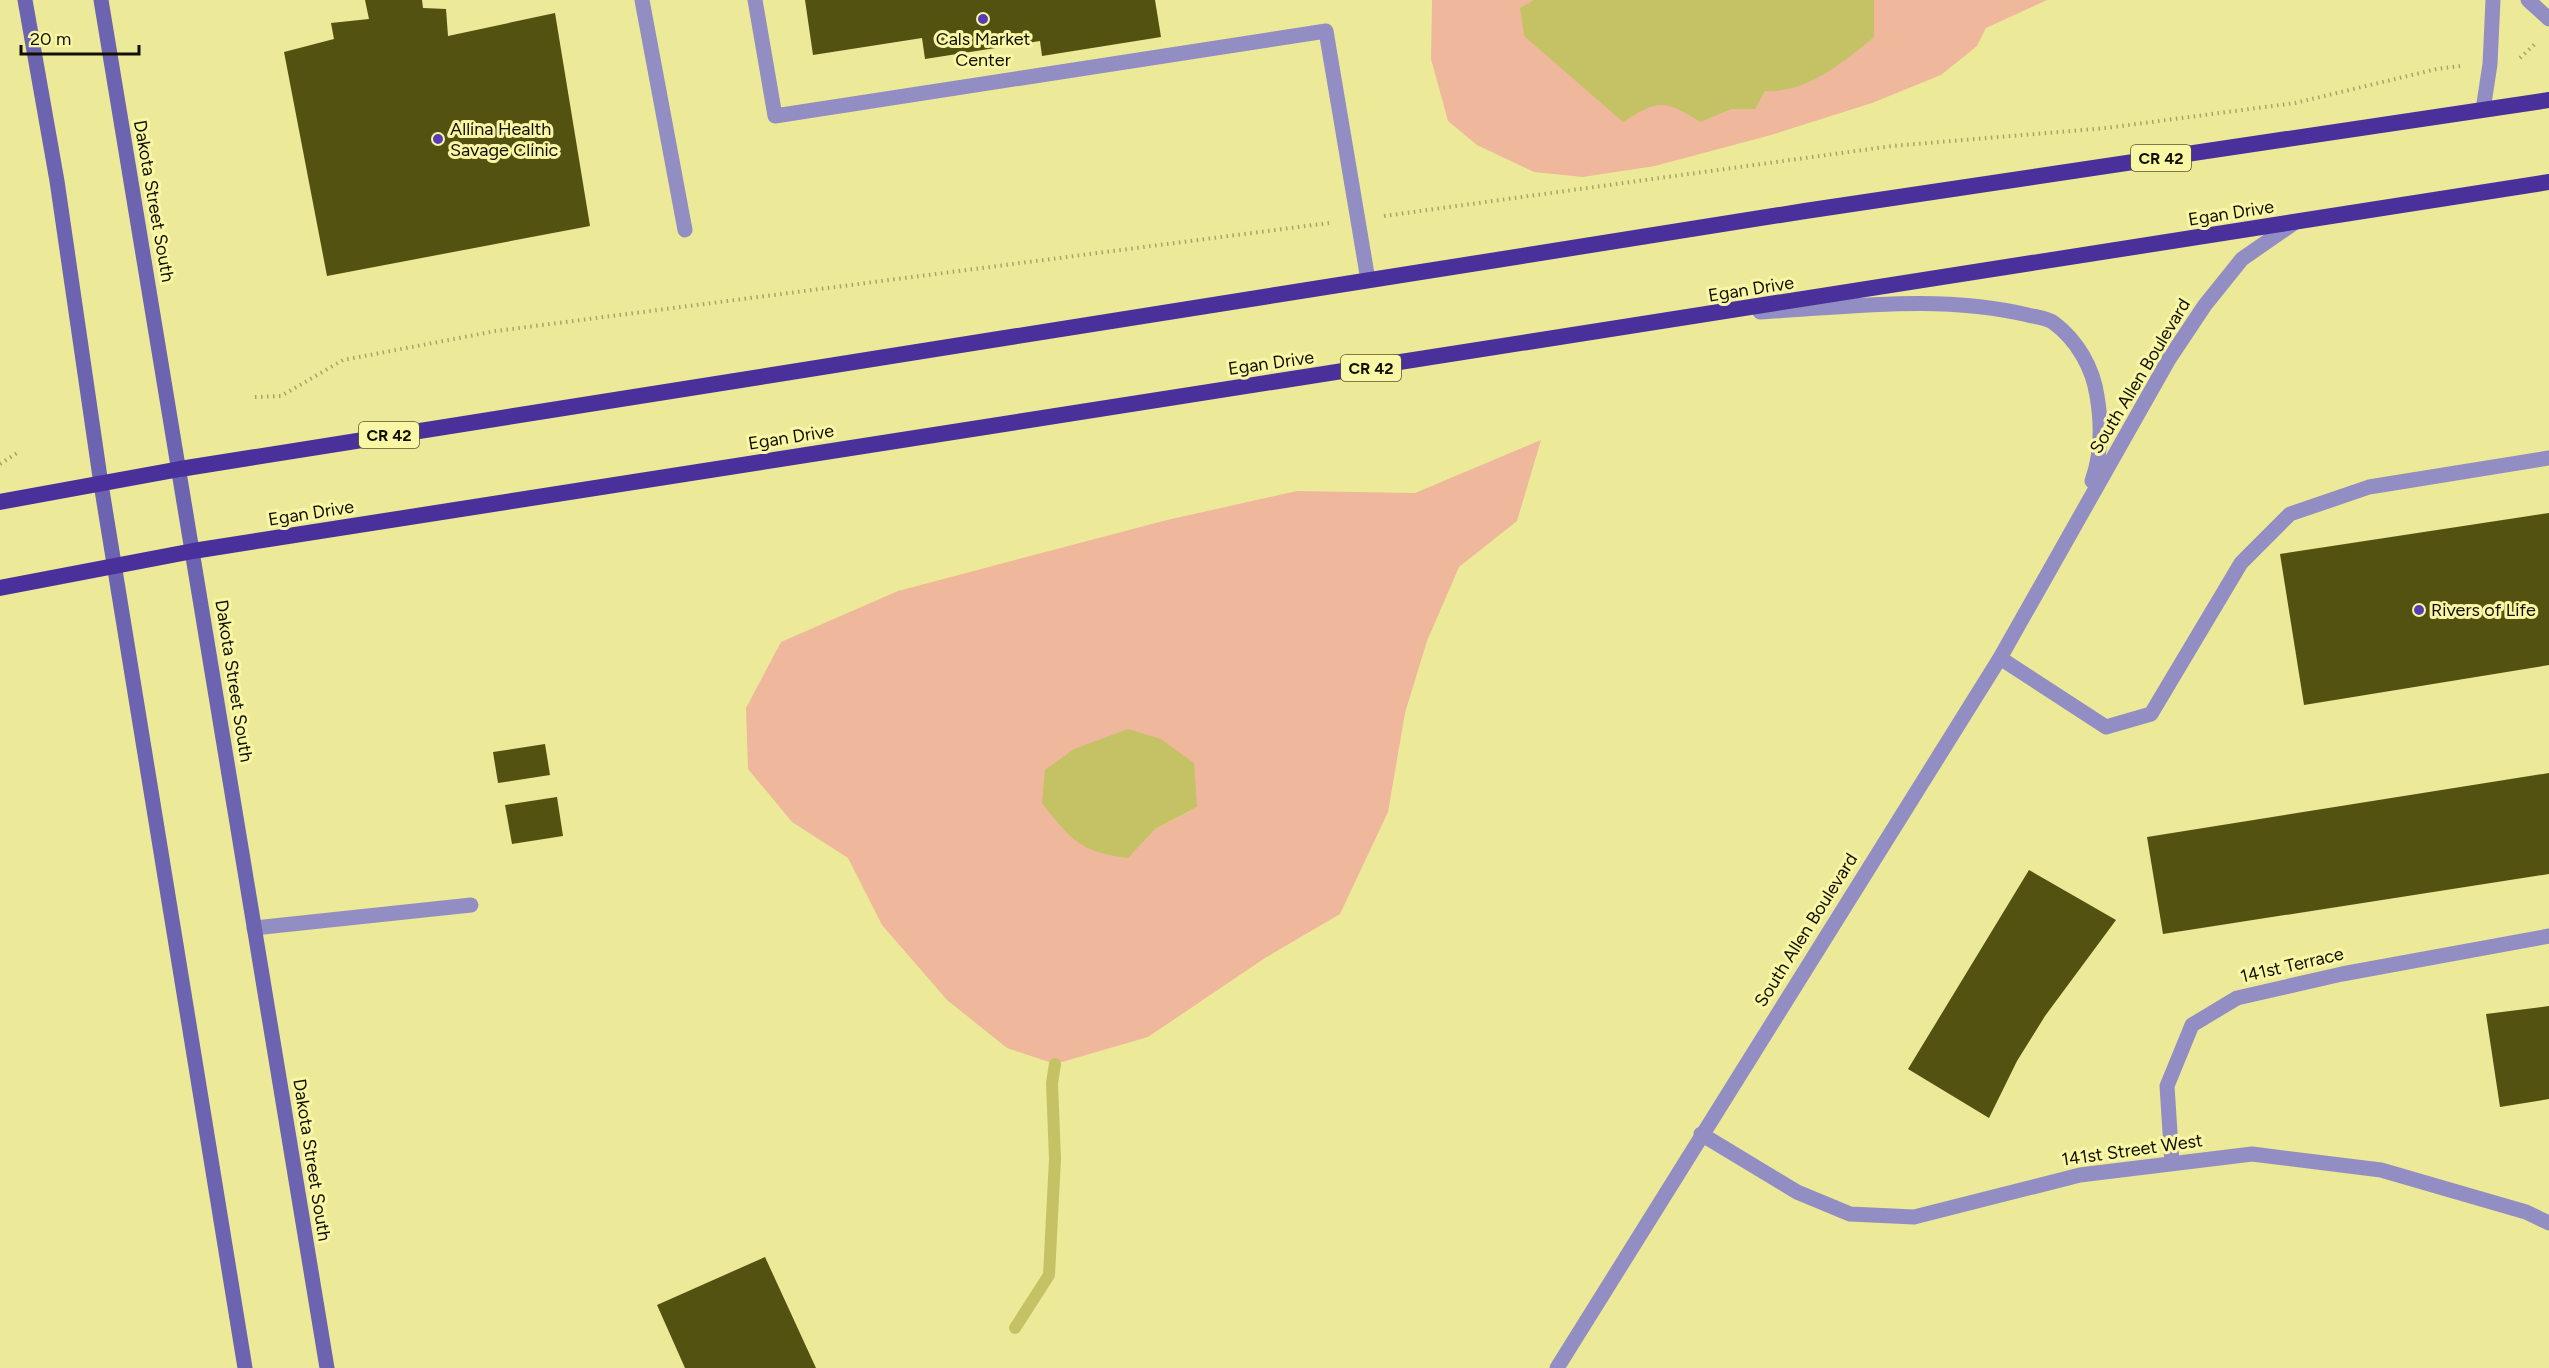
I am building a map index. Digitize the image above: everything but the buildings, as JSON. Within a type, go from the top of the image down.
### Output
[{"type":"highway","name":"CR 42","points":[[0,501],[180,468],[1368,280],[1828,208],[2549,100]]},
{"type":"highway","name":"Egan Drive","points":[[0,588],[193,551],[1061,414],[1721,314],[2549,182]]},
{"type":"main road","points":[[24,0],[57,181],[101,484],[245,1368]]},
{"type":"main road","name":"Dakota Street South","points":[[101,0],[327,1368]]},
{"type":"street","points":[[642,0],[685,231]]},
{"type":"street","points":[[755,0],[775,116],[1326,31],[1368,280]]},
{"type":"street","points":[[2483,110],[2490,64],[2493,0]]},
{"type":"street","points":[[2528,0],[2546,27]]},
{"type":"street","name":"South Allen Boulevard","points":[[1557,1368],[2000,658],[2169,359],[2205,305],[2242,259],[2294,223]]},
{"type":"street","name":"South Allen Boulevard","points":[[1721,314],[1941,303],[2002,309],[2053,321],[2077,345],[2095,379],[2101,419],[2099,459],[2083,511]]},
{"type":"street","points":[[2000,658],[2106,727],[2151,714],[2241,562],[2290,514],[2369,486],[2549,458]]},
{"type":"street","points":[[254,928],[471,905]]},
{"type":"street","name":"141st Terrace","points":[[2172,1163],[2167,1086],[2192,1025],[2237,998],[2342,974],[2549,936]]},
{"type":"street","name":"141st Street West","points":[[1701,1134],[1797,1192],[1850,1214],[1914,1217],[2080,1174],[2252,1154],[2381,1170],[2526,1212],[2549,1223]]},
{"type":"path","points":[[255,397],[280,396],[342,360],[496,331],[1357,220],[1892,146],[2106,128],[2295,103],[2436,69],[2490,64],[2510,65],[2530,51],[2546,27]]},
{"type":"path","points":[[0,464],[17,453]]},
{"type":"shaded area","points":[[1432,0],[2047,0],[1986,28],[1977,46],[1941,75],[1872,103],[1771,135],[1655,166],[1583,177],[1534,172],[1477,145],[1448,121],[1431,59]]},
{"type":"shaded area","points":[[1534,0],[1874,0],[1874,37],[1837,66],[1809,82],[1780,91],[1765,91],[1755,109],[1731,109],[1700,122],[1678,109],[1662,105],[1645,109],[1623,122],[1524,36],[1520,8]]},
{"type":"shaded area","points":[[1541,440],[1517,521],[1459,567],[1427,641],[1405,713],[1388,812],[1340,914],[1265,958],[1148,1037],[1055,1064],[1007,1048],[947,1000],[882,925],[848,858],[792,822],[748,769],[746,708],[781,642],[898,591],[1167,520],[1297,491],[1415,493]],"holes":[[[1101,741],[1197,807],[1155,829],[1074,749]]]},
{"type":"shaded area","points":[[1128,729],[1161,739],[1194,763],[1197,807],[1155,829],[1128,858],[1087,848],[1069,835],[1042,803],[1045,770],[1074,749]]},
{"type":"waterway","points":[[1015,1328],[1049,1275],[1055,1159],[1052,1083],[1055,1064]]},
{"type":"place","name":"Cals Market Center","points":[[983,19]]},
{"type":"place","name":"Allina Health Savage Clinic","points":[[438,139]]},
{"type":"place","name":"Rivers of Life","points":[[2419,610]]}]
